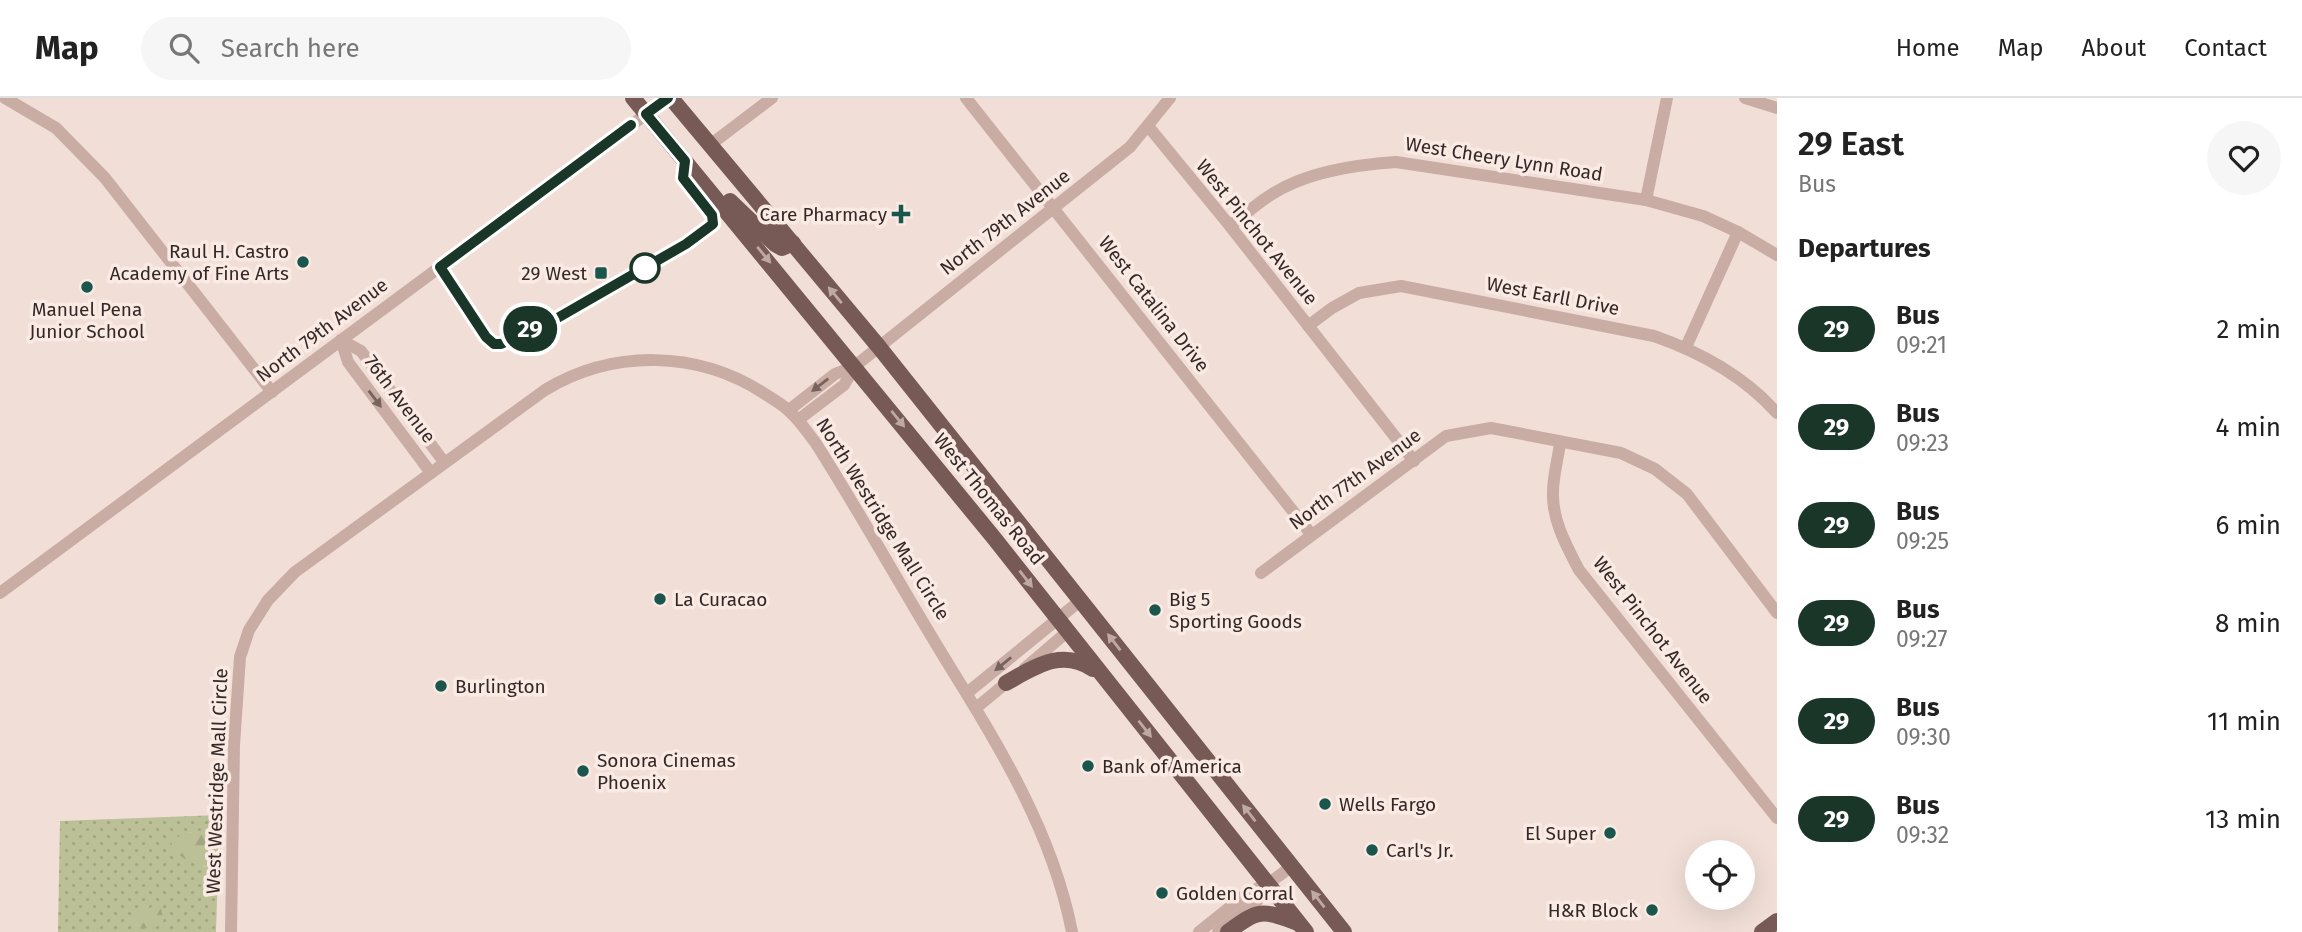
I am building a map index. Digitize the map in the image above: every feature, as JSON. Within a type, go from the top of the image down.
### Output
[{"type":"main road","name":"West Thomas Road","points":[[633,98],[855,366],[1303,928]]},
{"type":"main road","name":"West Thomas Road","points":[[669,98],[879,347],[1344,932]]},
{"type":"main road","points":[[700,179],[733,203],[775,244],[782,248],[793,243]]},
{"type":"main road","points":[[1063,626],[1086,606]]},
{"type":"main road","points":[[1006,683],[1055,659],[1074,660],[1102,675]]},
{"type":"main road","points":[[1228,932],[1258,913],[1278,915],[1303,928]]},
{"type":"street","points":[[5,98],[37,115],[76,147],[132,212],[272,392]]},
{"type":"street","name":"North 79th Avenue","points":[[0,593],[669,98]]},
{"type":"street","points":[[710,145],[772,98]]},
{"type":"street","name":"West Catalina Drive","points":[[966,98],[1311,534]]},
{"type":"street","name":"North 79th Avenue","points":[[855,366],[1130,147],[1170,98]]},
{"type":"street","points":[[1646,200],[1667,98]]},
{"type":"street","points":[[1745,98],[1777,108]]},
{"type":"street","name":"West Pinchot Avenue","points":[[1148,126],[1414,461]]},
{"type":"street","name":"West Cheery Lynn Road","points":[[1230,226],[1271,195],[1321,173],[1354,165],[1396,162],[1646,200],[1703,216],[1738,232],[1777,255]]},
{"type":"street","points":[[1686,347],[1738,232]]},
{"type":"street","name":"West Earll Drive","points":[[1308,326],[1359,293],[1401,286],[1654,336],[1686,347],[1732,373],[1777,413]]},
{"type":"street","name":"76th Avenue","points":[[341,340],[348,362],[437,468]]},
{"type":"street","name":"North Westridge Mall Circle","points":[[437,468],[545,390],[568,377],[600,365],[658,360],[714,368],[754,386],[789,410],[820,450],[976,708],[1013,775],[1045,840],[1072,932]]},
{"type":"street","points":[[789,410],[835,373],[855,366]]},
{"type":"street","points":[[798,420],[844,385],[855,366]]},
{"type":"street","name":"North 77th Avenue","points":[[1261,573],[1446,436],[1491,428],[1621,453],[1655,469],[1687,494],[1777,613]]},
{"type":"street","name":"West Pinchot Avenue","points":[[1560,443],[1553,492],[1556,520],[1579,570],[1776,816]]},
{"type":"street","name":"West Westridge Mall Circle","points":[[231,932],[235,716],[240,657],[249,630],[268,600],[295,572],[437,468]]},
{"type":"street","points":[[976,708],[1006,683],[1063,626]]},
{"type":"street","points":[[967,693],[1063,626]]},
{"type":"street","points":[[1199,932],[1250,892],[1268,884],[1292,866]]},
{"type":"street","points":[[1218,932],[1257,901],[1268,884]]},
{"type":"green space","points":[[219,815],[218,830],[187,833],[203,866],[218,869],[216,932],[58,932],[60,821]]},
{"type":"green space","points":[[218,830],[218,869],[183,858],[171,842],[187,833]]},
{"type":"green space","points":[[152,907],[161,909],[164,920],[150,928],[135,927],[126,921],[126,917]]},
{"type":"bus line","name":"29","points":[[631,125],[440,267],[486,337],[494,344],[501,344],[554,320],[686,244],[713,224],[712,215],[683,178],[685,161],[646,114],[668,98]]},
{"type":"place","name":"Care Pharmacy","points":[[901,214]]},
{"type":"place","name":"Raul H. Castro Academy of Fine Arts","points":[[303,262]]},
{"type":"place","name":"29 West","points":[[601,273]]},
{"type":"place","name":"Manuel Pena Junior School","points":[[87,287]]},
{"type":"place","name":"La Curacao","points":[[660,599]]},
{"type":"place","name":"Big 5 Sporting Goods","points":[[1155,610]]},
{"type":"place","name":"Burlington","points":[[441,686]]},
{"type":"place","name":"Bank of America","points":[[1088,766]]},
{"type":"place","name":"Sonora Cinemas Phoenix","points":[[583,771]]},
{"type":"place","name":"Wells Fargo","points":[[1325,804]]},
{"type":"place","name":"El Super","points":[[1610,833]]},
{"type":"place","name":"Carl's Jr.","points":[[1372,850]]},
{"type":"place","name":"Golden Corral","points":[[1162,893]]},
{"type":"place","name":"H&R Block","points":[[1652,910]]}]
